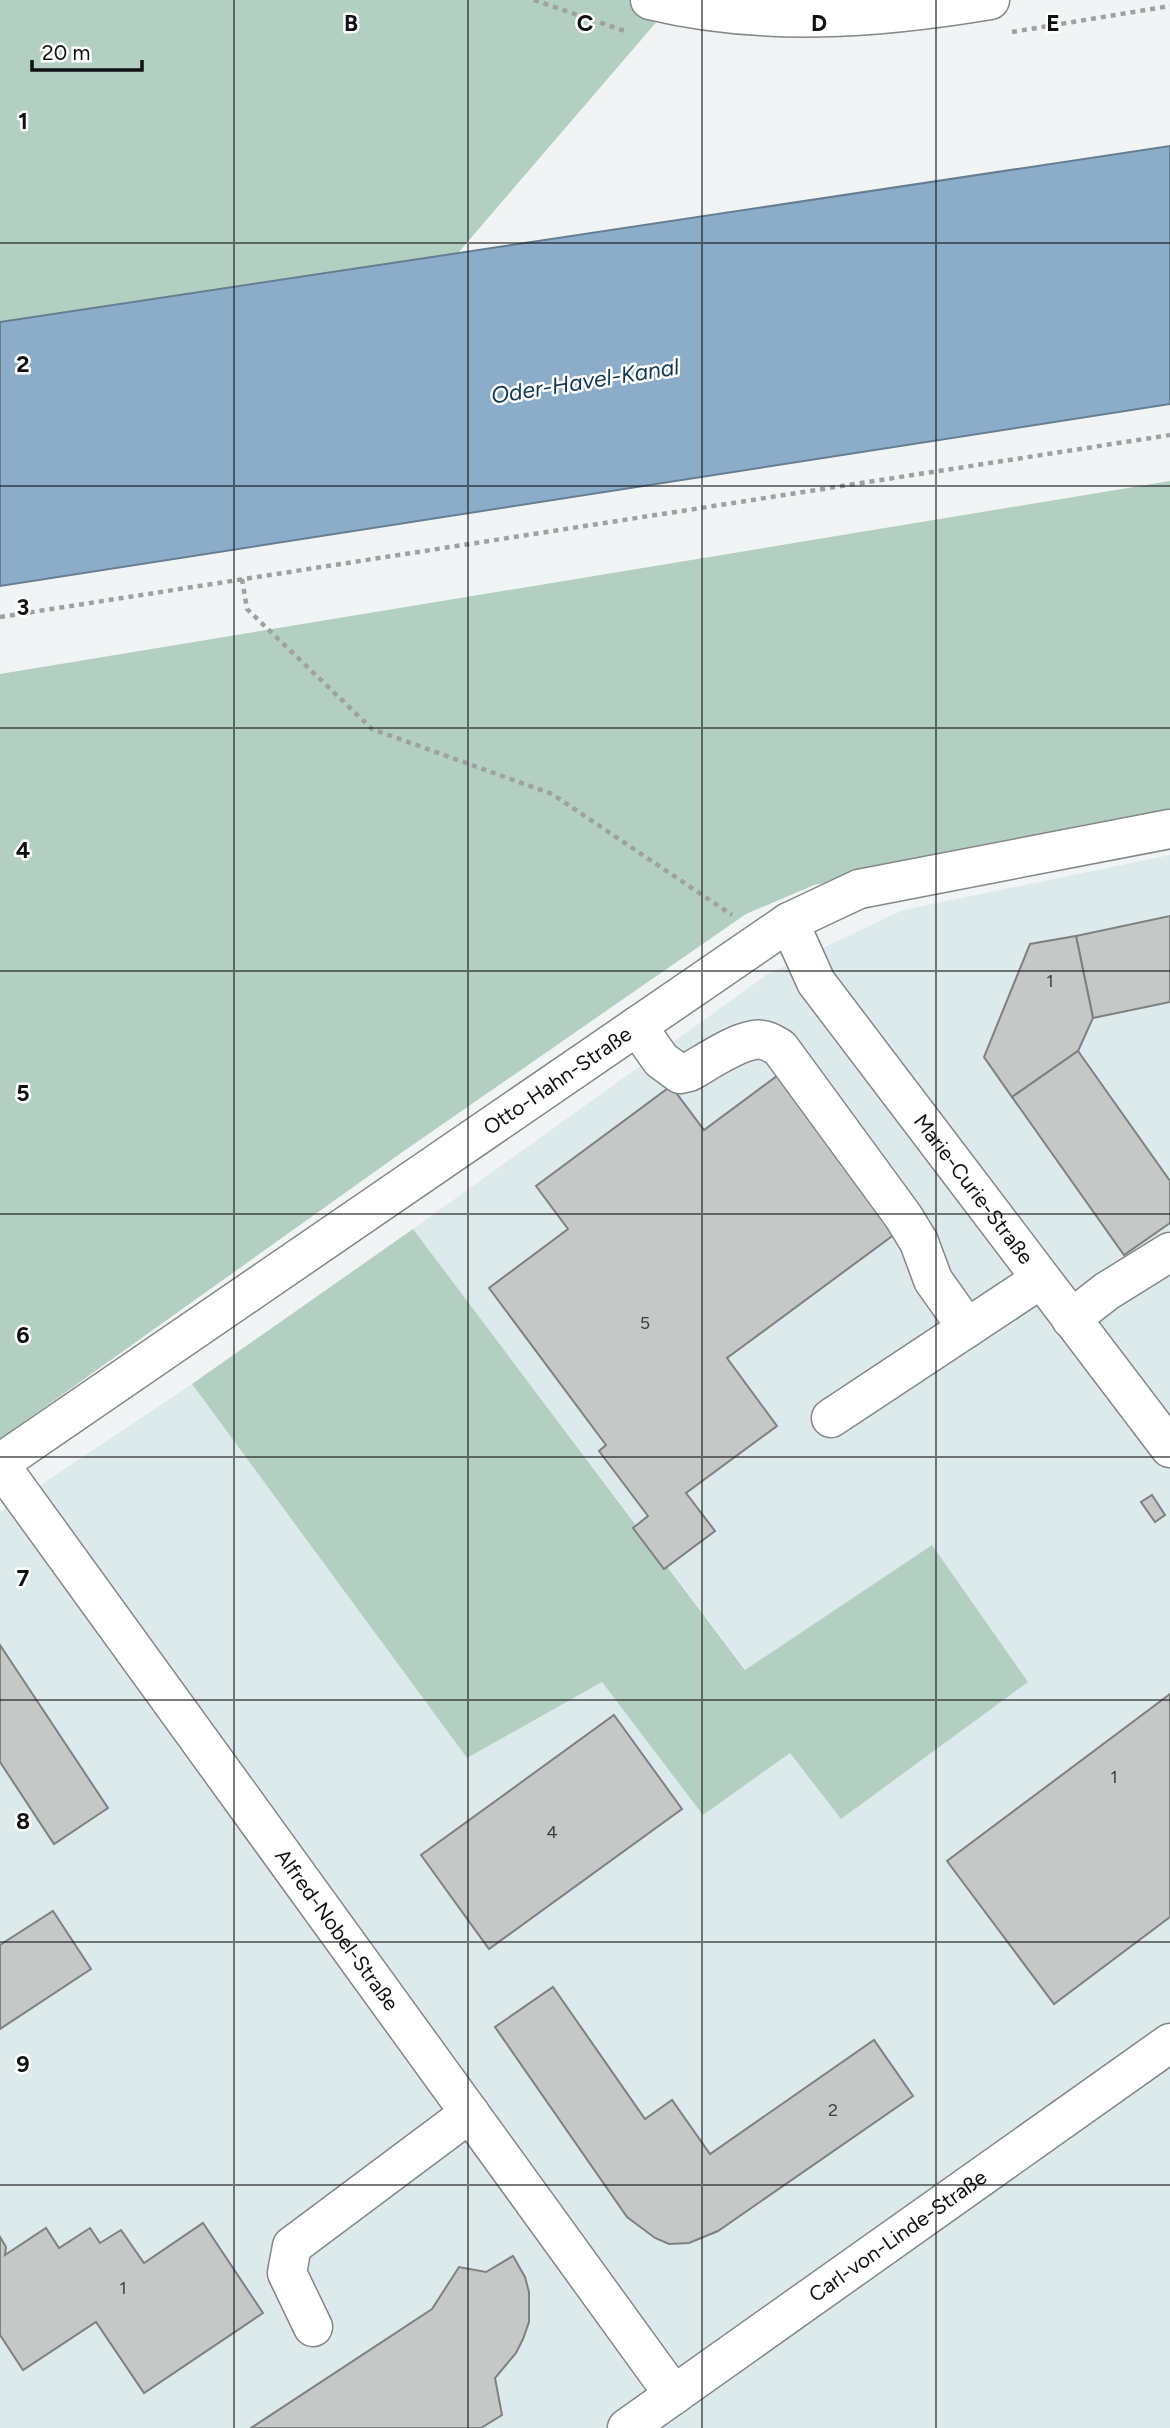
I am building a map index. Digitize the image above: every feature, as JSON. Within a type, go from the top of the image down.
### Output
[{"type":"street","points":[[650,0],[716,12],[792,18],[923,11],[990,0]]},
{"type":"street","name":"Otto-Hahn-Straße","points":[[0,1464],[777,930],[859,890],[1170,829]]},
{"type":"street","name":"Marie-Curie-Straße","points":[[777,930],[1170,1448]]},
{"type":"street","points":[[637,1026],[661,1060],[680,1074],[756,1039],[769,1041],[780,1048],[903,1216],[919,1242],[933,1280],[967,1328]]},
{"type":"street","points":[[1072,1319],[1107,1291],[1170,1252]]},
{"type":"street","points":[[831,1418],[1041,1279]]},
{"type":"street","name":"Alfred-Nobel-Straße","points":[[0,1464],[674,2395]]},
{"type":"street","name":"Carl-von-Linde-Straße","points":[[628,2428],[1170,2043]]},
{"type":"street","points":[[313,2327],[288,2273],[292,2246],[470,2113]]},
{"type":"path","points":[[0,617],[1170,435]]},
{"type":"path","points":[[242,579],[247,609],[372,729],[552,794],[777,930]]},
{"type":"shaded area","points":[[1170,855],[1170,2428],[0,2428],[0,1512],[192,1384],[467,1758],[602,1682],[703,1814],[790,1753],[841,1819],[933,1545],[746,1670],[413,1229],[768,974],[903,910]]},
{"type":"green space","points":[[0,0],[652,0],[671,5],[458,253],[0,322]]},
{"type":"green space","points":[[1170,481],[1170,811],[814,885],[746,914],[401,1153],[0,1439],[0,674]]},
{"type":"green space","points":[[413,1229],[745,1670],[932,1545],[1028,1682],[841,1819],[790,1753],[703,1815],[602,1682],[467,1758],[192,1384]]},
{"type":"water","name":"Oder-Havel-Kanal","points":[[1170,146],[1170,404],[0,586],[0,322]]},
{"type":"building","points":[[1170,916],[1170,1002],[1093,1018],[1076,936]]},
{"type":"building","points":[[1076,936],[1093,1018],[1078,1051],[1012,1097],[984,1057],[1030,944]]},
{"type":"building","points":[[1078,1051],[1170,1181],[1170,1223],[1124,1255],[1012,1097]]},
{"type":"building","points":[[781,1073],[899,1231],[727,1358],[777,1426],[686,1493],[715,1531],[664,1569],[633,1528],[648,1516],[599,1451],[606,1445],[489,1288],[568,1229],[536,1186],[671,1086],[704,1130]]},
{"type":"building","points":[[1152,1495],[1165,1515],[1155,1522],[1141,1502]]},
{"type":"building","points":[[0,1645],[108,1808],[54,1844],[0,1762]]},
{"type":"building","points":[[1170,1694],[1170,1917],[1054,2004],[947,1861]]},
{"type":"building","points":[[614,1715],[682,1809],[489,1949],[421,1855]]},
{"type":"building","points":[[53,1911],[91,1969],[0,2029],[0,1945]]},
{"type":"building","points":[[553,1987],[645,2119],[672,2100],[710,2154],[874,2040],[913,2096],[718,2231],[689,2243],[669,2244],[655,2238],[627,2217],[495,2027]]},
{"type":"building","points":[[203,2223],[263,2313],[144,2393],[96,2322],[23,2370],[0,2335],[0,2237],[6,2247],[5,2255],[46,2228],[59,2248],[90,2228],[100,2243],[121,2230],[144,2263]]},
{"type":"building","points":[[513,2256],[525,2277],[529,2292],[529,2322],[516,2353],[495,2378],[502,2415],[481,2428],[251,2428],[432,2309],[459,2267],[486,2272]]}]
